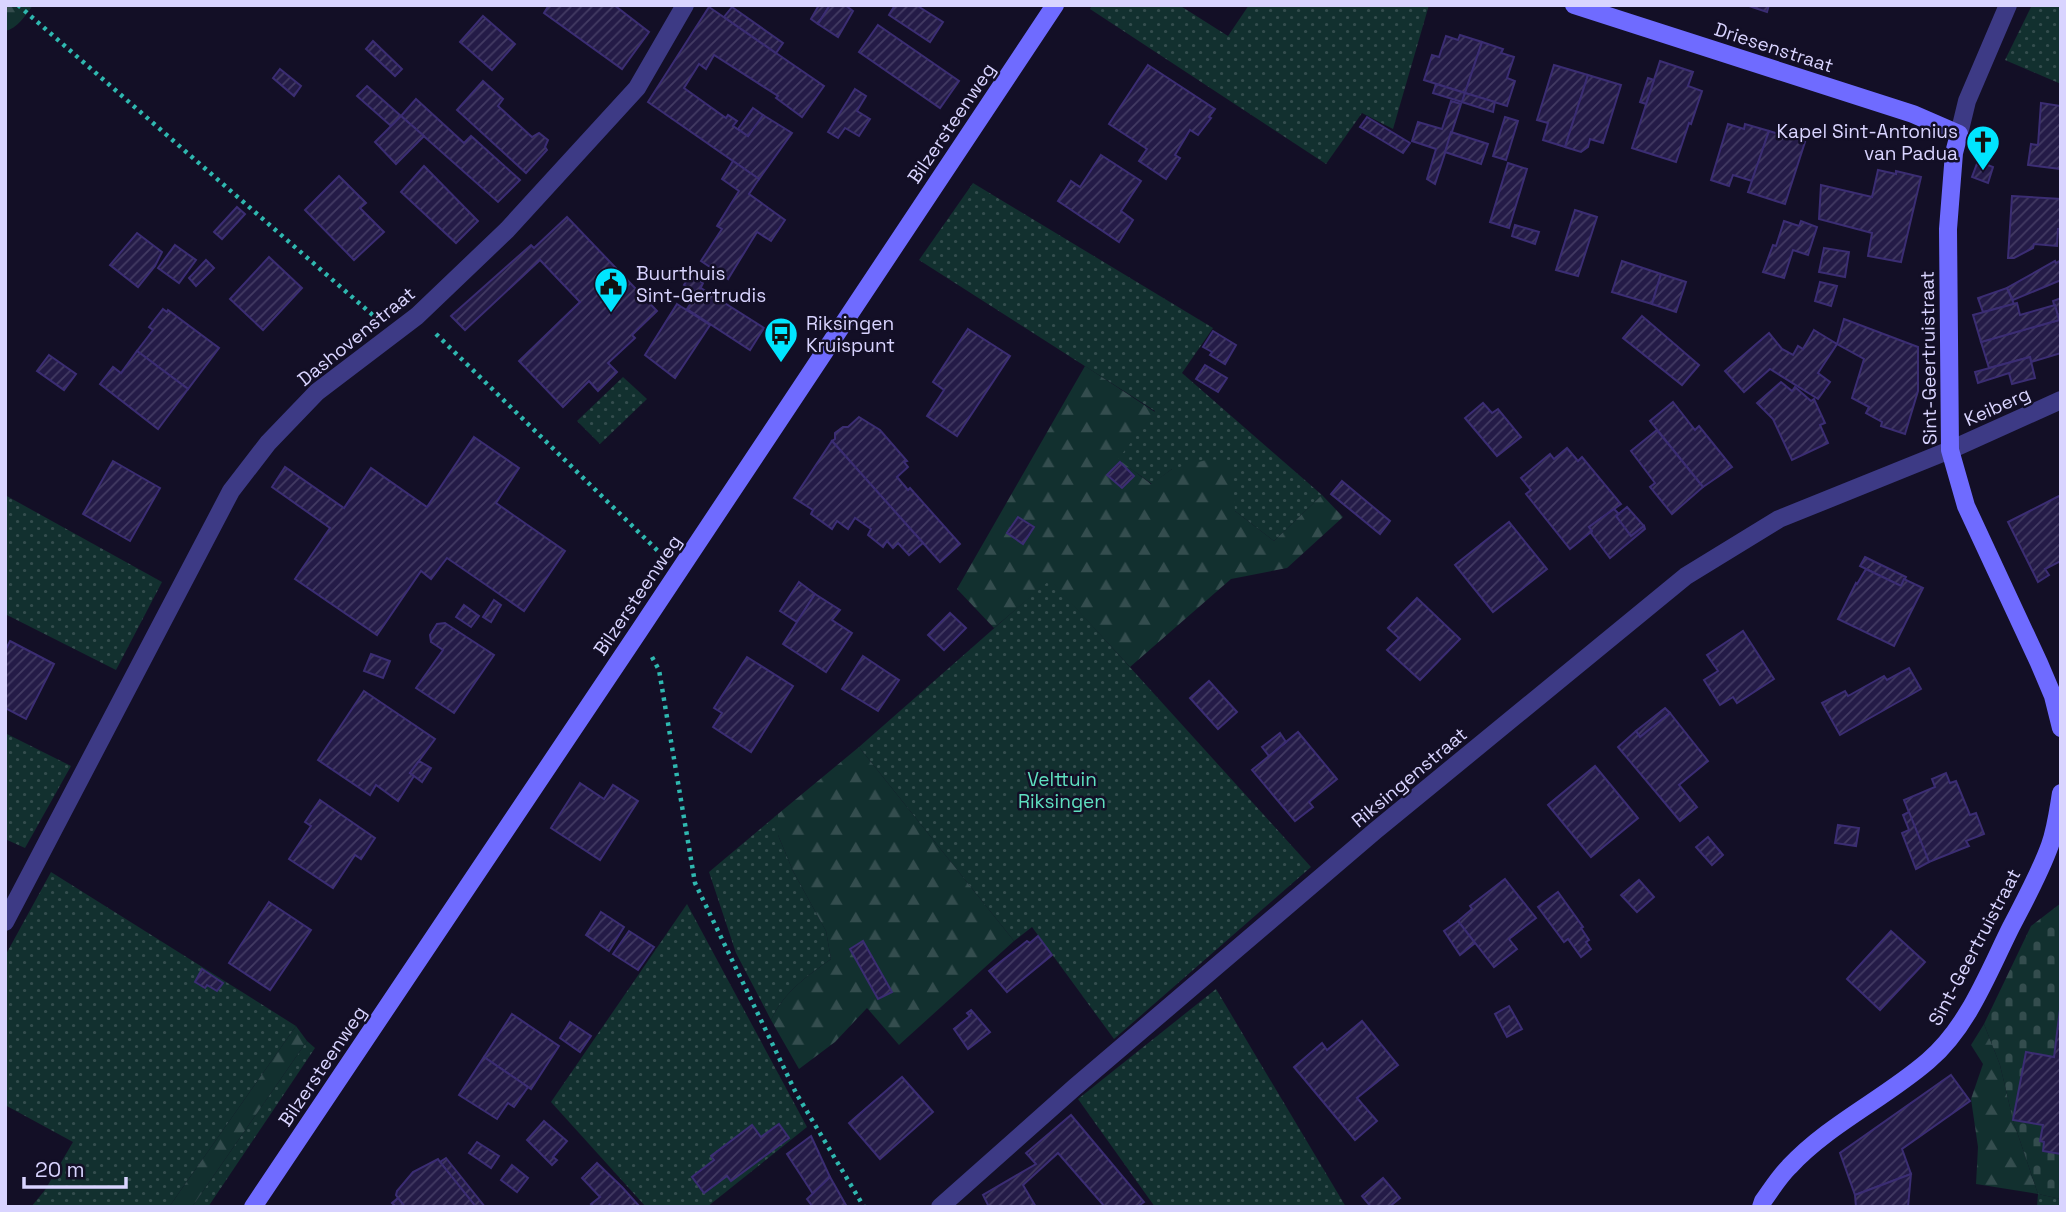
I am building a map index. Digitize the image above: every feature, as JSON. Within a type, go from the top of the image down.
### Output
[{"type":"street","name":"Dashovenstraat","points":[[5,922],[231,491],[268,443],[317,392],[417,316],[507,230],[637,88],[685,5]]},
{"type":"street","name":"Bilzersteenweg","points":[[253,1207],[1055,5]]},
{"type":"street","name":"Driesenstraat","points":[[1574,5],[1913,114],[1959,134]]},
{"type":"street","points":[[1959,134],[1967,101],[2008,5]]},
{"type":"street","name":"Sint-Geertruistraat","points":[[1959,134],[1954,153],[1948,229],[1950,450],[1966,506],[2039,663],[2053,696],[2061,728]]},
{"type":"street","name":"Keiberg","points":[[1950,450],[2061,400]]},
{"type":"street","name":"Riksingenstraat","points":[[940,1207],[1075,1087],[1375,831],[1686,576],[1779,519],[1950,450]]},
{"type":"street","name":"Sint-Geertruistraat","points":[[1761,1207],[1788,1168],[1818,1141],[1847,1118],[1894,1088],[1951,1038],[1967,1013],[2050,846],[2061,793]]},
{"type":"path","points":[[18,5],[394,334]]},
{"type":"path","points":[[417,316],[678,572]]},
{"type":"path","points":[[639,631],[659,670],[695,883],[796,1093],[864,1207]]},
{"type":"green space","points":[[5,5],[33,5],[17,25],[5,31]]},
{"type":"green space","points":[[1092,5],[1179,5],[1228,36],[1249,5],[1429,5],[1393,129],[1362,113],[1326,164],[1090,9]]},
{"type":"green space","points":[[2032,5],[2061,5],[2061,84],[2005,60]]},
{"type":"green space","points":[[973,183],[1213,328],[1182,373],[1322,495],[1274,541],[1172,469],[1152,484],[1117,459],[1155,411],[919,260]]},
{"type":"green space","points":[[1085,366],[1155,412],[1118,459],[1151,484],[1172,469],[1210,459],[1232,462],[1235,511],[1274,541],[1322,495],[1343,517],[1287,568],[1231,579],[1130,667],[1050,580],[994,628],[957,589]]},
{"type":"green space","points":[[623,377],[647,399],[600,444],[577,421]]},
{"type":"green space","points":[[5,495],[162,582],[116,670],[5,614]]},
{"type":"green space","name":"Velttuin Riksingen","points":[[1050,579],[1311,867],[1114,1039],[1032,927],[1014,941],[859,747]]},
{"type":"green space","points":[[5,733],[71,766],[25,848],[5,839]]},
{"type":"green space","points":[[859,747],[1014,941],[899,1045],[867,1008],[835,1042],[799,1069],[771,1020],[789,993],[831,959],[826,931],[793,871],[778,835],[778,814]]},
{"type":"green space","points":[[778,814],[778,835],[793,871],[826,931],[831,959],[789,993],[771,1020],[736,953],[709,872]]},
{"type":"green space","points":[[51,872],[296,1026],[169,1207],[31,1207],[45,1190],[73,1142],[5,1105],[5,956]]},
{"type":"green space","points":[[2061,903],[2061,1001],[2054,1057],[2026,1052],[2043,1125],[2040,1141],[2044,1142],[2043,1151],[2061,1154],[2061,1199],[2038,1194],[2013,1120],[2000,1065],[1984,1024],[2031,926]]},
{"type":"green space","points":[[687,904],[807,1127],[707,1207],[646,1207],[551,1102]]},
{"type":"green space","points":[[1216,989],[1346,1207],[1155,1207],[1078,1099]]},
{"type":"green space","points":[[1984,1024],[2000,1065],[2013,1120],[2038,1194],[1976,1184],[1978,1147],[1971,1099],[1983,1064],[1971,1045]]},
{"type":"green space","points":[[296,1026],[307,1041],[192,1207],[169,1207]]},
{"type":"green space","points":[[307,1041],[315,1048],[208,1207],[192,1207]]},
{"type":"green space","points":[[2038,1194],[2061,1199],[2061,1207],[2037,1207]]},
{"type":"building","points":[[549,5],[614,5],[649,32],[622,69],[544,13]]},
{"type":"building","points":[[819,5],[830,5],[818,24],[811,19]]},
{"type":"building","points":[[830,5],[845,5],[853,11],[838,37],[818,24]]},
{"type":"building","points":[[895,5],[916,5],[943,22],[930,42],[889,15]]},
{"type":"building","points":[[1746,5],[1769,5],[1767,12]]},
{"type":"building","points":[[709,7],[824,86],[802,117],[776,98],[778,96],[714,55],[706,69],[699,64],[684,88],[726,118],[728,115],[737,121],[733,126],[748,136],[763,115],[792,133],[759,179],[648,102]]},
{"type":"building","points":[[732,7],[783,43],[776,53],[724,17]]},
{"type":"building","points":[[483,16],[515,44],[492,70],[460,42]]},
{"type":"building","points":[[878,25],[959,81],[940,108],[859,52]]},
{"type":"building","points":[[1460,35],[1482,42],[1465,93],[1424,80],[1432,55],[1439,57],[1446,36],[1458,40]]},
{"type":"building","points":[[373,41],[402,69],[395,76],[366,49]]},
{"type":"building","points":[[1482,42],[1503,49],[1501,53],[1514,57],[1507,78],[1515,81],[1507,106],[1465,93]]},
{"type":"building","points":[[1660,61],[1693,72],[1688,86],[1702,91],[1676,162],[1632,148]]},
{"type":"building","points":[[1148,65],[1215,109],[1198,135],[1190,130],[1175,155],[1180,158],[1166,179],[1139,161],[1147,149],[1109,124]]},
{"type":"building","points":[[1554,65],[1588,75],[1565,147],[1543,140],[1548,123],[1537,120]]},
{"type":"building","points":[[280,69],[301,86],[294,96],[273,78]]},
{"type":"building","points":[[1588,75],[1621,85],[1603,143],[1590,139],[1588,147],[1581,152],[1565,147]]},
{"type":"building","points":[[1648,78],[1654,80],[1646,104],[1640,102]]},
{"type":"building","points":[[483,81],[503,99],[498,106],[532,137],[539,133],[548,140],[545,147],[547,150],[526,173],[457,110]]},
{"type":"building","points":[[1436,84],[1465,93],[1462,102],[1433,93]]},
{"type":"building","points":[[367,86],[401,116],[391,126],[357,96]]},
{"type":"building","points":[[855,89],[866,96],[857,111],[870,119],[859,136],[845,128],[838,138],[828,132]]},
{"type":"building","points":[[1465,93],[1495,102],[1493,112],[1462,102]]},
{"type":"building","points":[[416,99],[464,143],[471,136],[520,180],[498,202],[401,116]]},
{"type":"building","points":[[1451,101],[1461,104],[1435,184],[1427,179],[1436,149],[1412,141],[1418,122],[1442,129]]},
{"type":"building","points":[[2041,103],[2061,106],[2061,169],[2028,165],[2031,144],[2038,145]]},
{"type":"building","points":[[753,108],[763,115],[748,136],[738,129]]},
{"type":"building","points":[[401,116],[424,136],[396,164],[375,142]]},
{"type":"building","points":[[1367,117],[1410,143],[1403,153],[1360,127]]},
{"type":"building","points":[[1505,117],[1518,121],[1506,160],[1493,156]]},
{"type":"building","points":[[1728,124],[1744,129],[1745,124],[1769,131],[1752,181],[1733,175],[1729,186],[1711,180]]},
{"type":"building","points":[[1769,131],[1805,142],[1785,204],[1748,192]]},
{"type":"building","points":[[1451,132],[1488,144],[1481,164],[1445,152]]},
{"type":"building","points":[[1101,155],[1141,181],[1121,211],[1133,220],[1119,242],[1058,201],[1071,181],[1080,187]]},
{"type":"building","points":[[733,161],[759,179],[749,194],[785,220],[771,241],[757,232],[728,279],[701,261],[722,229],[717,226],[739,191],[722,179]]},
{"type":"building","name":"Kapel Sint-Antonius van Padua","points":[[1978,161],[1993,167],[1988,183],[1972,177]]},
{"type":"building","points":[[1508,163],[1527,169],[1509,228],[1490,222]]},
{"type":"building","points":[[424,166],[478,221],[456,243],[401,192]]},
{"type":"building","points":[[1878,170],[1921,177],[1901,262],[1868,256],[1872,233],[1819,219],[1821,185],[1872,197]]},
{"type":"building","points":[[339,176],[366,203],[360,208],[384,232],[354,260],[305,210]]},
{"type":"building","points":[[2012,196],[2061,199],[2061,229],[2058,229],[2057,246],[2034,244],[2033,248],[2014,258],[2008,258]]},
{"type":"building","points":[[237,207],[245,214],[222,239],[214,232]]},
{"type":"building","points":[[1575,210],[1597,217],[1578,276],[1556,270]]},
{"type":"building","name":"Buurthuis Sint-Gertrudis","points":[[567,217],[657,311],[632,335],[635,338],[608,363],[617,372],[598,391],[589,381],[563,407],[519,361],[580,302],[540,260],[465,330],[451,316],[531,245],[534,248]]},
{"type":"building","points":[[1784,221],[1799,226],[1801,221],[1817,227],[1808,255],[1793,250],[1784,278],[1763,272],[1773,245],[1776,246]]},
{"type":"building","points":[[1515,225],[1539,232],[1535,244],[1512,236]]},
{"type":"building","points":[[137,233],[162,252],[155,266],[138,287],[110,265]]},
{"type":"building","points":[[175,245],[196,260],[179,283],[158,268]]},
{"type":"building","points":[[1824,248],[1849,252],[1845,277],[1819,272]]},
{"type":"building","points":[[269,257],[302,288],[263,330],[230,299]]},
{"type":"building","points":[[206,260],[214,268],[196,286],[189,278]]},
{"type":"building","points":[[2061,260],[2061,280],[2013,300],[2007,288]]},
{"type":"building","points":[[1622,261],[1661,274],[1652,304],[1612,292]]},
{"type":"building","points":[[1661,274],[1686,282],[1676,312],[1652,304]]},
{"type":"building","points":[[690,275],[703,283],[698,293],[684,285]]},
{"type":"building","points":[[1820,282],[1837,286],[1831,306],[1815,301]]},
{"type":"building","points":[[701,288],[764,328],[750,350],[687,309]]},
{"type":"building","points":[[2007,288],[2014,304],[1983,312],[1978,298]]},
{"type":"building","points":[[2061,298],[2061,353],[2031,362],[2030,357],[1989,368],[1981,342],[2059,320],[2053,301]]},
{"type":"building","points":[[2017,303],[2020,315],[2055,305],[2059,320],[1981,342],[1973,315]]},
{"type":"building","points":[[677,304],[710,325],[675,378],[645,355]]},
{"type":"building","points":[[163,309],[219,348],[188,389],[137,351],[153,330],[149,327]]},
{"type":"building","points":[[1642,316],[1699,365],[1682,385],[1623,338]]},
{"type":"building","points":[[1844,319],[1918,347],[1918,391],[1905,434],[1881,426],[1882,422],[1866,413],[1869,407],[1852,398],[1864,359],[1837,344]]},
{"type":"building","points":[[968,329],[1010,356],[957,436],[927,416],[944,390],[933,382]]},
{"type":"building","points":[[1814,330],[1837,344],[1818,373],[1830,382],[1818,399],[1770,369],[1744,392],[1725,371],[1769,333],[1782,349],[1793,355],[1798,346],[1803,349]]},
{"type":"building","points":[[1213,331],[1236,345],[1225,364],[1203,347]]},
{"type":"building","points":[[137,351],[188,389],[158,429],[100,384],[113,367],[121,373]]},
{"type":"building","points":[[49,355],[76,374],[64,390],[37,371]]},
{"type":"building","points":[[2030,357],[2035,378],[2012,384],[2009,373],[1978,383],[1975,372]]},
{"type":"building","points":[[1205,365],[1227,378],[1218,392],[1196,379]]},
{"type":"building","points":[[1781,382],[1792,391],[1795,387],[1811,401],[1814,399],[1825,423],[1820,425],[1828,443],[1792,460],[1773,419],[1757,403]]},
{"type":"building","points":[[1673,402],[1695,430],[1699,426],[1732,467],[1703,487],[1650,421]]},
{"type":"building","points":[[1483,403],[1492,413],[1498,409],[1521,437],[1497,456],[1465,418]]},
{"type":"building","points":[[859,417],[880,430],[907,461],[904,462],[908,467],[897,477],[960,544],[940,562],[832,441],[835,439],[835,433],[848,427]]},
{"type":"building","points":[[1657,430],[1703,487],[1672,514],[1650,487],[1655,483],[1631,451]]},
{"type":"building","points":[[474,437],[519,468],[496,503],[565,551],[524,611],[447,558],[431,579],[421,571],[377,635],[295,579],[330,528],[272,487],[285,467],[344,508],[371,468],[427,507]]},
{"type":"building","points":[[832,441],[923,543],[909,555],[898,543],[893,548],[887,541],[883,547],[868,535],[871,529],[855,518],[848,529],[837,521],[832,529],[811,514],[813,510],[794,498]]},
{"type":"building","points":[[1567,448],[1578,461],[1582,457],[1621,504],[1589,527],[1592,531],[1570,549],[1526,494],[1531,490],[1521,478],[1550,454],[1554,459]]},
{"type":"building","points":[[113,461],[160,488],[130,541],[83,514]]},
{"type":"building","points":[[1120,462],[1134,476],[1122,488],[1107,475]]},
{"type":"building","points":[[1342,481],[1390,521],[1380,534],[1331,494]]},
{"type":"building","points":[[2061,495],[2061,561],[2045,569],[2049,575],[2038,582],[2008,522]]},
{"type":"building","points":[[1627,507],[1644,526],[1631,536],[1616,516]]},
{"type":"building","points":[[1614,509],[1631,536],[1644,526],[1645,529],[1610,558],[1589,527]]},
{"type":"building","points":[[1018,517],[1034,527],[1023,544],[1007,533]]},
{"type":"building","points":[[1509,522],[1547,569],[1493,612],[1455,565]]},
{"type":"building","points":[[1865,557],[1906,577],[1901,586],[1860,566]]},
{"type":"building","points":[[1866,569],[1901,586],[1904,579],[1923,588],[1894,646],[1838,619]]},
{"type":"building","points":[[799,582],[815,594],[797,622],[780,611]]},
{"type":"building","points":[[815,594],[840,610],[832,620],[852,633],[826,672],[783,644]]},
{"type":"building","points":[[1417,598],[1460,639],[1420,680],[1387,650],[1399,638],[1388,628]]},
{"type":"building","points":[[494,600],[501,605],[491,622],[483,617]]},
{"type":"building","points":[[464,605],[479,616],[471,627],[456,617]]},
{"type":"building","points":[[950,613],[966,628],[944,650],[928,635]]},
{"type":"building","points":[[445,623],[494,655],[454,713],[416,688],[443,650],[431,642],[430,635],[437,624]]},
{"type":"building","points":[[1743,631],[1774,679],[1737,703],[1733,697],[1720,705],[1704,680],[1718,671],[1707,655]]},
{"type":"building","points":[[10,641],[54,664],[26,719],[5,708],[5,651]]},
{"type":"building","points":[[371,654],[390,661],[383,678],[364,671]]},
{"type":"building","points":[[863,656],[899,680],[878,711],[842,689]]},
{"type":"building","points":[[747,657],[793,686],[751,752],[713,727],[722,713],[714,708]]},
{"type":"building","points":[[1909,668],[1921,689],[1840,735],[1822,703],[1845,691],[1848,696],[1884,676],[1887,680]]},
{"type":"building","points":[[1209,681],[1237,712],[1218,729],[1190,698]]},
{"type":"building","points":[[364,691],[435,739],[410,773],[414,776],[398,801],[376,785],[370,795],[318,760]]},
{"type":"building","points":[[1665,708],[1670,713],[1640,737],[1636,731]]},
{"type":"building","points":[[1670,713],[1708,761],[1679,785],[1697,807],[1680,821],[1618,747],[1636,731],[1640,737]]},
{"type":"building","points":[[1298,732],[1337,779],[1309,802],[1313,807],[1295,821],[1252,770]]},
{"type":"building","points":[[1280,733],[1286,742],[1269,756],[1262,747]]},
{"type":"building","points":[[419,761],[431,768],[422,782],[410,773]]},
{"type":"building","points":[[1595,766],[1638,818],[1591,857],[1548,805]]},
{"type":"building","points":[[1946,773],[1950,783],[1956,781],[1970,815],[1976,813],[1984,834],[1966,841],[1969,846],[1929,862],[1904,800],[1935,787],[1932,779]]},
{"type":"building","points":[[580,783],[604,799],[613,785],[638,801],[600,860],[551,828]]},
{"type":"building","points":[[320,800],[375,838],[361,859],[355,855],[333,888],[289,859],[311,826],[305,822]]},
{"type":"building","points":[[1909,812],[1929,862],[1916,869],[1902,833],[1909,830],[1903,815]]},
{"type":"building","points":[[1838,825],[1859,828],[1856,846],[1835,843]]},
{"type":"building","points":[[1708,837],[1723,855],[1712,865],[1696,847]]},
{"type":"building","points":[[1505,879],[1536,918],[1509,939],[1517,949],[1494,967],[1458,921],[1472,909],[1470,906]]},
{"type":"building","points":[[1639,880],[1654,897],[1637,912],[1621,895]]},
{"type":"building","points":[[1558,892],[1589,940],[1586,942],[1591,949],[1581,957],[1568,939],[1564,942],[1538,907]]},
{"type":"building","points":[[269,902],[311,930],[270,990],[229,963]]},
{"type":"building","points":[[601,912],[624,927],[609,951],[586,935]]},
{"type":"building","points":[[1458,921],[1475,943],[1460,955],[1444,931]]},
{"type":"building","points":[[629,931],[654,947],[638,970],[613,954]]},
{"type":"building","points":[[1891,931],[1925,962],[1880,1010],[1847,979]]},
{"type":"building","points":[[1038,936],[1052,955],[1007,992],[989,971],[1027,941],[1030,943]]},
{"type":"building","points":[[863,941],[892,992],[878,999],[850,949]]},
{"type":"building","points":[[202,969],[223,983],[217,991],[195,982]]},
{"type":"building","points":[[2061,1001],[2061,1154],[2043,1151],[2044,1142],[2040,1141],[2043,1125],[2013,1120],[2026,1052],[2054,1057]]},
{"type":"building","points":[[1509,1006],[1522,1029],[1507,1037],[1495,1014]]},
{"type":"building","points":[[971,1010],[990,1032],[968,1049],[954,1029],[970,1016],[967,1013]]},
{"type":"building","points":[[512,1014],[559,1046],[531,1089],[484,1057]]},
{"type":"building","points":[[1362,1021],[1398,1065],[1357,1098],[1377,1121],[1355,1140],[1294,1067],[1322,1043],[1327,1050]]},
{"type":"building","points":[[570,1022],[591,1036],[580,1052],[560,1038]]},
{"type":"building","points":[[484,1057],[528,1087],[514,1107],[508,1103],[497,1119],[459,1095]]},
{"type":"building","points":[[1951,1075],[1970,1101],[1902,1149],[1911,1174],[1855,1195],[1840,1153]]},
{"type":"building","points":[[902,1077],[933,1112],[880,1159],[849,1123]]},
{"type":"building","points":[[1071,1115],[1144,1202],[1137,1207],[1105,1207],[1058,1153],[1023,1185],[1036,1207],[989,1207],[983,1195],[1036,1164],[1026,1153]]},
{"type":"building","points":[[544,1121],[567,1141],[553,1157],[557,1160],[552,1165],[527,1140]]},
{"type":"building","points":[[779,1124],[789,1138],[731,1181],[727,1176],[704,1193],[692,1177],[714,1160],[711,1156],[752,1125],[761,1137]]},
{"type":"building","points":[[811,1136],[830,1177],[813,1194],[787,1154]]},
{"type":"building","points":[[477,1142],[499,1156],[491,1168],[469,1153]]},
{"type":"building","points":[[446,1158],[485,1207],[476,1207],[440,1162]]},
{"type":"building","points":[[438,1159],[476,1207],[405,1207],[396,1195],[397,1191],[413,1172]]},
{"type":"building","points":[[597,1163],[640,1207],[612,1207],[609,1204],[611,1207],[594,1207],[591,1204],[600,1197],[582,1178]]},
{"type":"building","points":[[512,1165],[528,1178],[517,1192],[501,1180]]},
{"type":"building","points":[[1911,1174],[1908,1207],[1856,1207],[1855,1195]]},
{"type":"building","points":[[830,1177],[847,1207],[813,1207],[807,1199]]},
{"type":"building","points":[[1383,1178],[1400,1198],[1389,1207],[1371,1207],[1362,1196]]},
{"type":"building","points":[[398,1198],[405,1207],[396,1207],[392,1203]]},
{"type":"place","name":"Kapel Sint-Antonius van Padua","points":[[1983,172]]},
{"type":"place","name":"Buurthuis Sint-Gertrudis","points":[[611,314]]},
{"type":"place","name":"Riksingen Kruispunt","points":[[781,364]]}]
